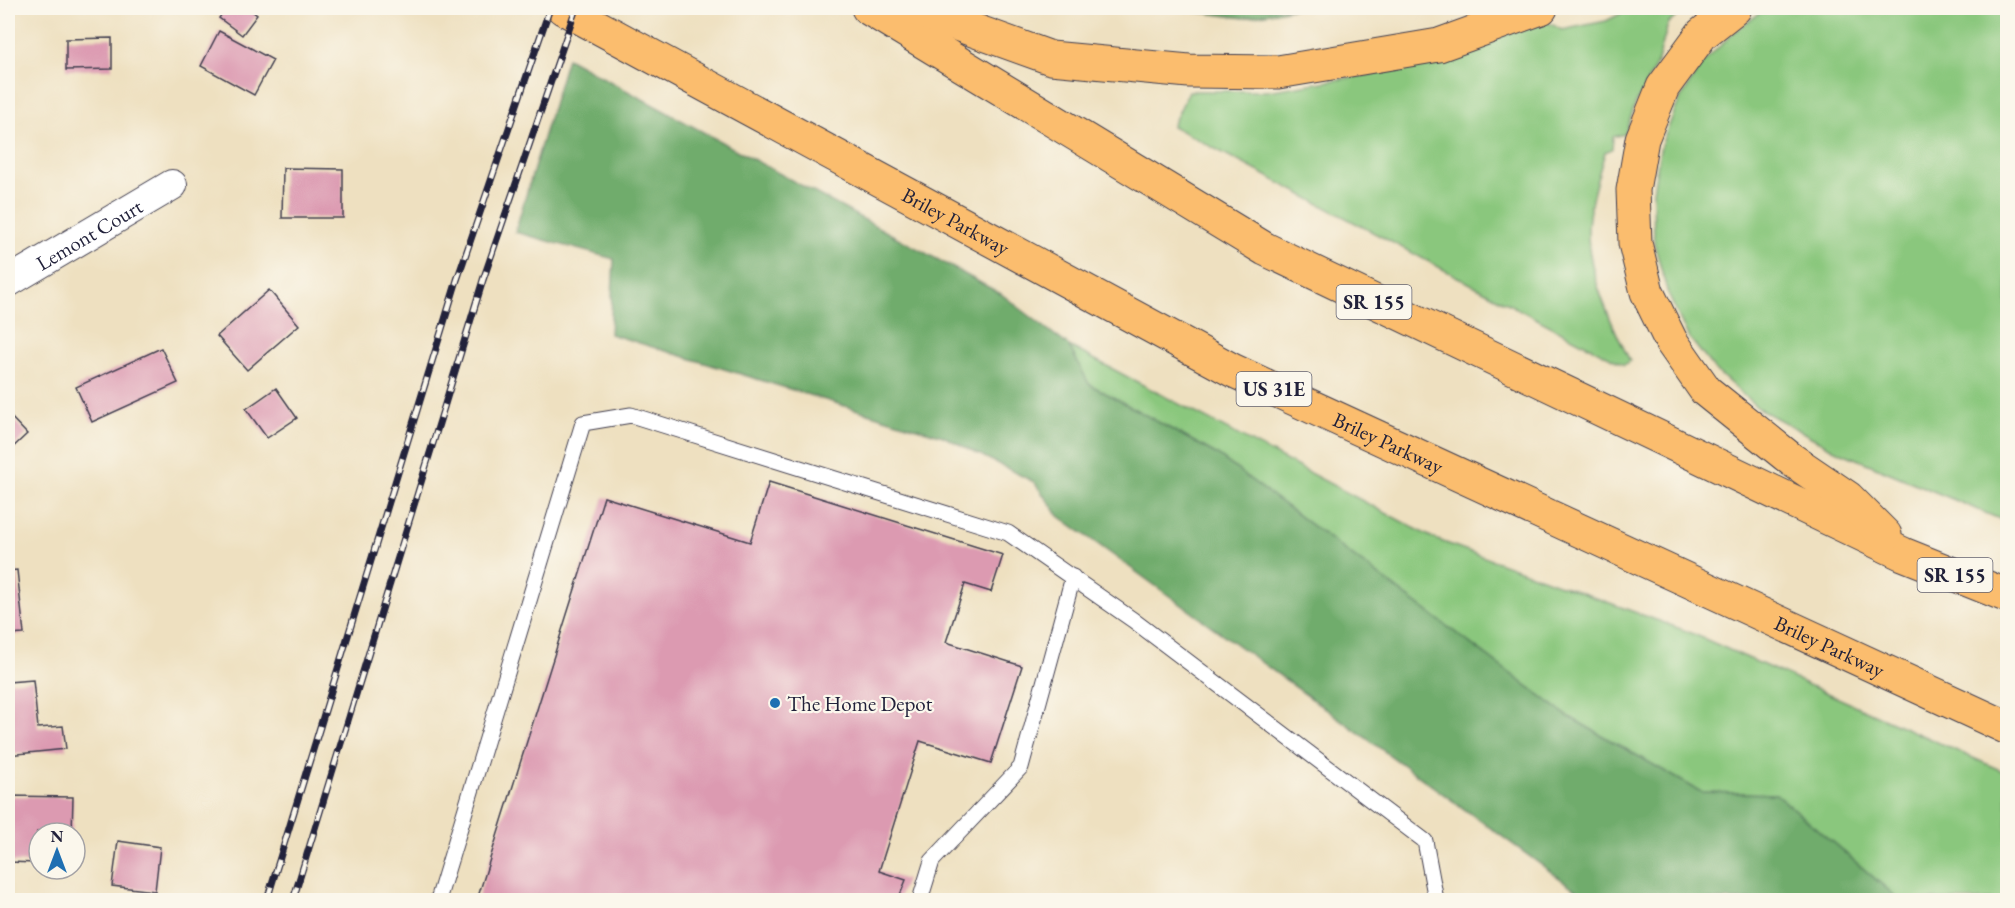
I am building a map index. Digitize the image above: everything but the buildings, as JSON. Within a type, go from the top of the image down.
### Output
[{"type":"highway","name":"Briley Parkway","points":[[563,8],[1232,370],[2007,728]]},
{"type":"highway","name":"SR 155","points":[[868,8],[1265,249],[1903,554],[2007,596]]},
{"type":"highway","points":[[912,8],[1051,58],[1189,71],[1278,72],[1439,45],[1541,8]]},
{"type":"highway","points":[[1735,8],[1702,34],[1663,87],[1642,139],[1633,190],[1635,243],[1647,292],[1671,341],[1706,392],[1792,460],[1848,498],[1903,554]]},
{"type":"street","name":"Lemont Court","points":[[8,282],[172,185]]},
{"type":"lane","points":[[438,900],[583,423],[631,415],[1008,533],[1133,620],[1425,841],[1436,900]]},
{"type":"lane","points":[[920,900],[932,861],[1021,767],[1072,577]]},
{"type":"green space","points":[[1166,8],[1296,8],[1244,18]]},
{"type":"green space","points":[[1632,8],[1686,8],[1668,24],[1658,61],[1635,105],[1625,134],[1613,137],[1612,149],[1605,152],[1590,210],[1588,229],[1591,262],[1608,314],[1630,361],[1624,365],[1172,126],[1189,91],[1267,91],[1416,67],[1544,20],[1562,30],[1606,21]]},
{"type":"green space","points":[[1766,8],[2007,8],[2007,522],[1835,450],[1758,408],[1714,369],[1688,336],[1668,294],[1654,243],[1653,191],[1661,145],[1679,101],[1701,65],[1733,33]]},
{"type":"green space","points":[[567,58],[1001,294],[1069,346],[1089,384],[1216,454],[1566,715],[1701,792],[1776,794],[1900,900],[1590,900],[1059,516],[1034,482],[943,436],[610,334],[614,259],[515,232]]},
{"type":"green space","points":[[1069,346],[1435,539],[1689,632],[2007,773],[2007,900],[1900,900],[1776,794],[1701,792],[1566,715],[1216,454],[1089,384]]},
{"type":"railway","points":[[267,900],[457,280],[550,8]]},
{"type":"railway","points":[[293,900],[483,280],[576,8]]},
{"type":"place","name":"The Home Depot","points":[[775,703]]}]
